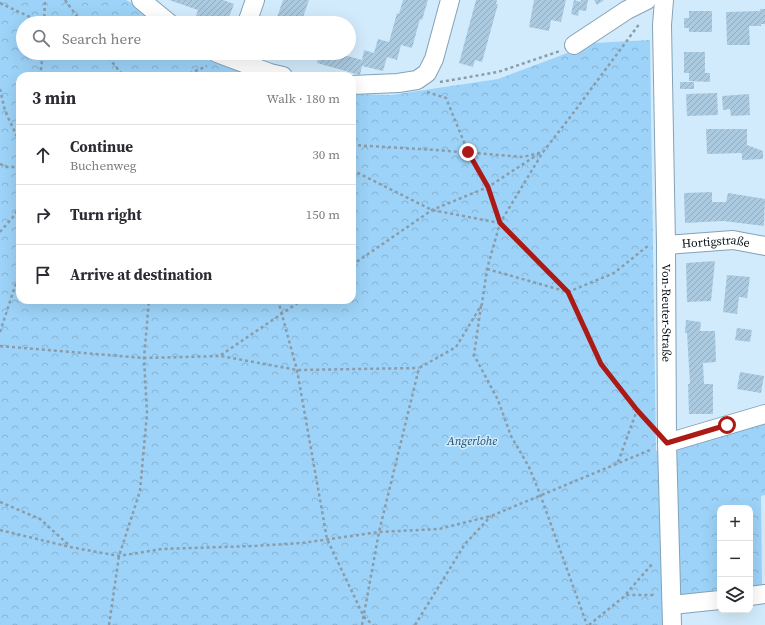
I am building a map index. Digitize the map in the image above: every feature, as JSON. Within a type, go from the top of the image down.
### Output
[{"type":"street","points":[[141,0],[160,16]]},
{"type":"street","points":[[249,16],[255,0]]},
{"type":"street","points":[[356,85],[398,83],[421,86],[434,59],[450,0]]},
{"type":"street","points":[[574,45],[627,10],[646,0]]},
{"type":"street","name":"Von-Reuter-Straße","points":[[664,0],[662,25],[666,245],[667,443],[672,625]]},
{"type":"street","points":[[240,60],[272,72]]},
{"type":"street","name":"Hortigstraße","points":[[666,245],[733,240],[765,246]]},
{"type":"street","points":[[667,443],[765,414]]},
{"type":"street","points":[[753,596],[765,594]]},
{"type":"street","points":[[672,605],[717,600]]},
{"type":"path","points":[[44,16],[45,0]]},
{"type":"path","points":[[65,0],[77,16]]},
{"type":"path","points":[[0,3],[29,16]]},
{"type":"path","points":[[644,18],[571,116],[542,152],[500,223],[487,269],[474,355],[498,400],[511,436],[529,467],[588,625],[626,595],[670,544]]},
{"type":"path","points":[[421,86],[498,72],[554,54],[574,45]]},
{"type":"path","points":[[41,72],[42,60]]},
{"type":"path","points":[[111,60],[120,72]]},
{"type":"path","points":[[193,72],[218,60]]},
{"type":"path","points":[[0,530],[70,547],[119,556],[162,549],[302,543],[379,532],[439,529],[490,516],[617,462],[667,443],[637,410],[601,364],[568,292],[500,223],[488,187],[468,152],[446,98],[421,86]]},
{"type":"path","points":[[0,89],[6,111],[16,134]]},
{"type":"path","points":[[356,146],[468,152],[523,157],[542,152]]},
{"type":"path","points":[[356,262],[432,210],[488,187],[542,152]]},
{"type":"path","points":[[0,164],[7,167],[16,167]]},
{"type":"path","points":[[356,172],[432,210],[500,223]]},
{"type":"path","points":[[0,232],[16,212]]},
{"type":"path","points":[[487,269],[568,292],[614,273],[648,244],[666,245]]},
{"type":"path","points":[[0,332],[16,283]]},
{"type":"path","points":[[109,625],[119,556],[140,491],[147,413],[144,358],[149,304]]},
{"type":"path","points":[[279,304],[297,370],[326,539],[364,617],[373,625]]},
{"type":"path","points":[[221,356],[296,304]]},
{"type":"path","points":[[0,346],[144,358],[221,356],[297,370],[419,368],[456,347],[482,304]]},
{"type":"path","points":[[362,625],[379,532],[419,368]]},
{"type":"path","points":[[617,462],[637,410]]},
{"type":"path","points":[[0,502],[40,519],[70,547]]},
{"type":"path","points":[[415,625],[466,544],[490,516]]},
{"type":"path","points":[[626,595],[652,595],[672,605]]},
{"type":"green space","name":"Angerlohe","points":[[0,0],[126,0],[155,16],[16,16],[16,60],[236,60],[259,72],[16,72],[16,304],[356,304],[356,94],[391,95],[498,79],[594,43],[650,40],[656,451],[723,430],[765,421],[765,495],[761,496],[762,585],[753,586],[753,505],[717,505],[717,590],[679,595],[675,625],[0,625]]},
{"type":"building","points":[[169,0],[223,0],[234,4],[230,16],[196,16],[198,10]]},
{"type":"building","points":[[283,0],[309,0],[303,16],[277,16]]},
{"type":"building","points":[[403,0],[428,0],[422,20],[420,19],[412,48],[401,45],[397,60],[387,57],[383,71],[362,66],[360,75],[356,74],[356,72],[349,72],[317,63],[318,60],[356,60],[356,58],[362,60],[364,50],[374,53],[378,39],[389,42],[397,13],[399,14]]},
{"type":"building","points":[[476,0],[497,0],[496,4],[498,4],[482,62],[475,60],[473,67],[459,63]]},
{"type":"building","points":[[534,0],[566,0],[561,22],[551,20],[549,31],[529,27]]},
{"type":"building","points":[[574,0],[581,2],[581,0],[588,0],[586,11],[579,10],[578,16],[571,14]]},
{"type":"building","points":[[594,0],[604,0],[597,5]]},
{"type":"building","points":[[760,9],[765,9],[765,24],[761,24],[761,26],[749,26],[750,45],[727,45],[726,12],[760,11]]},
{"type":"building","points":[[689,11],[712,11],[712,32],[689,32],[689,28],[684,28],[684,18],[689,18]]},
{"type":"building","points":[[684,52],[705,52],[705,73],[710,73],[710,82],[689,81],[689,73],[684,73]]},
{"type":"building","points":[[680,82],[694,82],[694,89],[680,89]]},
{"type":"building","points":[[717,93],[718,115],[687,116],[686,94]]},
{"type":"building","points":[[749,94],[750,115],[731,116],[730,109],[723,110],[722,96]]},
{"type":"building","points":[[706,129],[747,129],[747,145],[763,151],[763,159],[742,160],[742,153],[707,154]]},
{"type":"building","points":[[712,192],[712,202],[726,202],[728,193],[765,199],[764,226],[723,221],[685,223],[684,193]]},
{"type":"building","points":[[715,261],[711,301],[687,302],[686,263]]},
{"type":"building","points":[[727,275],[750,277],[747,298],[739,297],[737,314],[723,312]]},
{"type":"building","points":[[686,320],[701,322],[700,331],[715,331],[716,362],[703,363],[704,384],[713,384],[713,414],[689,414],[688,384],[690,384],[687,333],[685,333]]},
{"type":"building","points":[[737,328],[752,330],[750,342],[735,340]]},
{"type":"building","points":[[740,372],[764,376],[761,393],[737,389]]},
{"type":"route","points":[[468,152],[488,187],[500,223],[568,292],[601,364],[637,410],[667,443],[727,425]]}]
